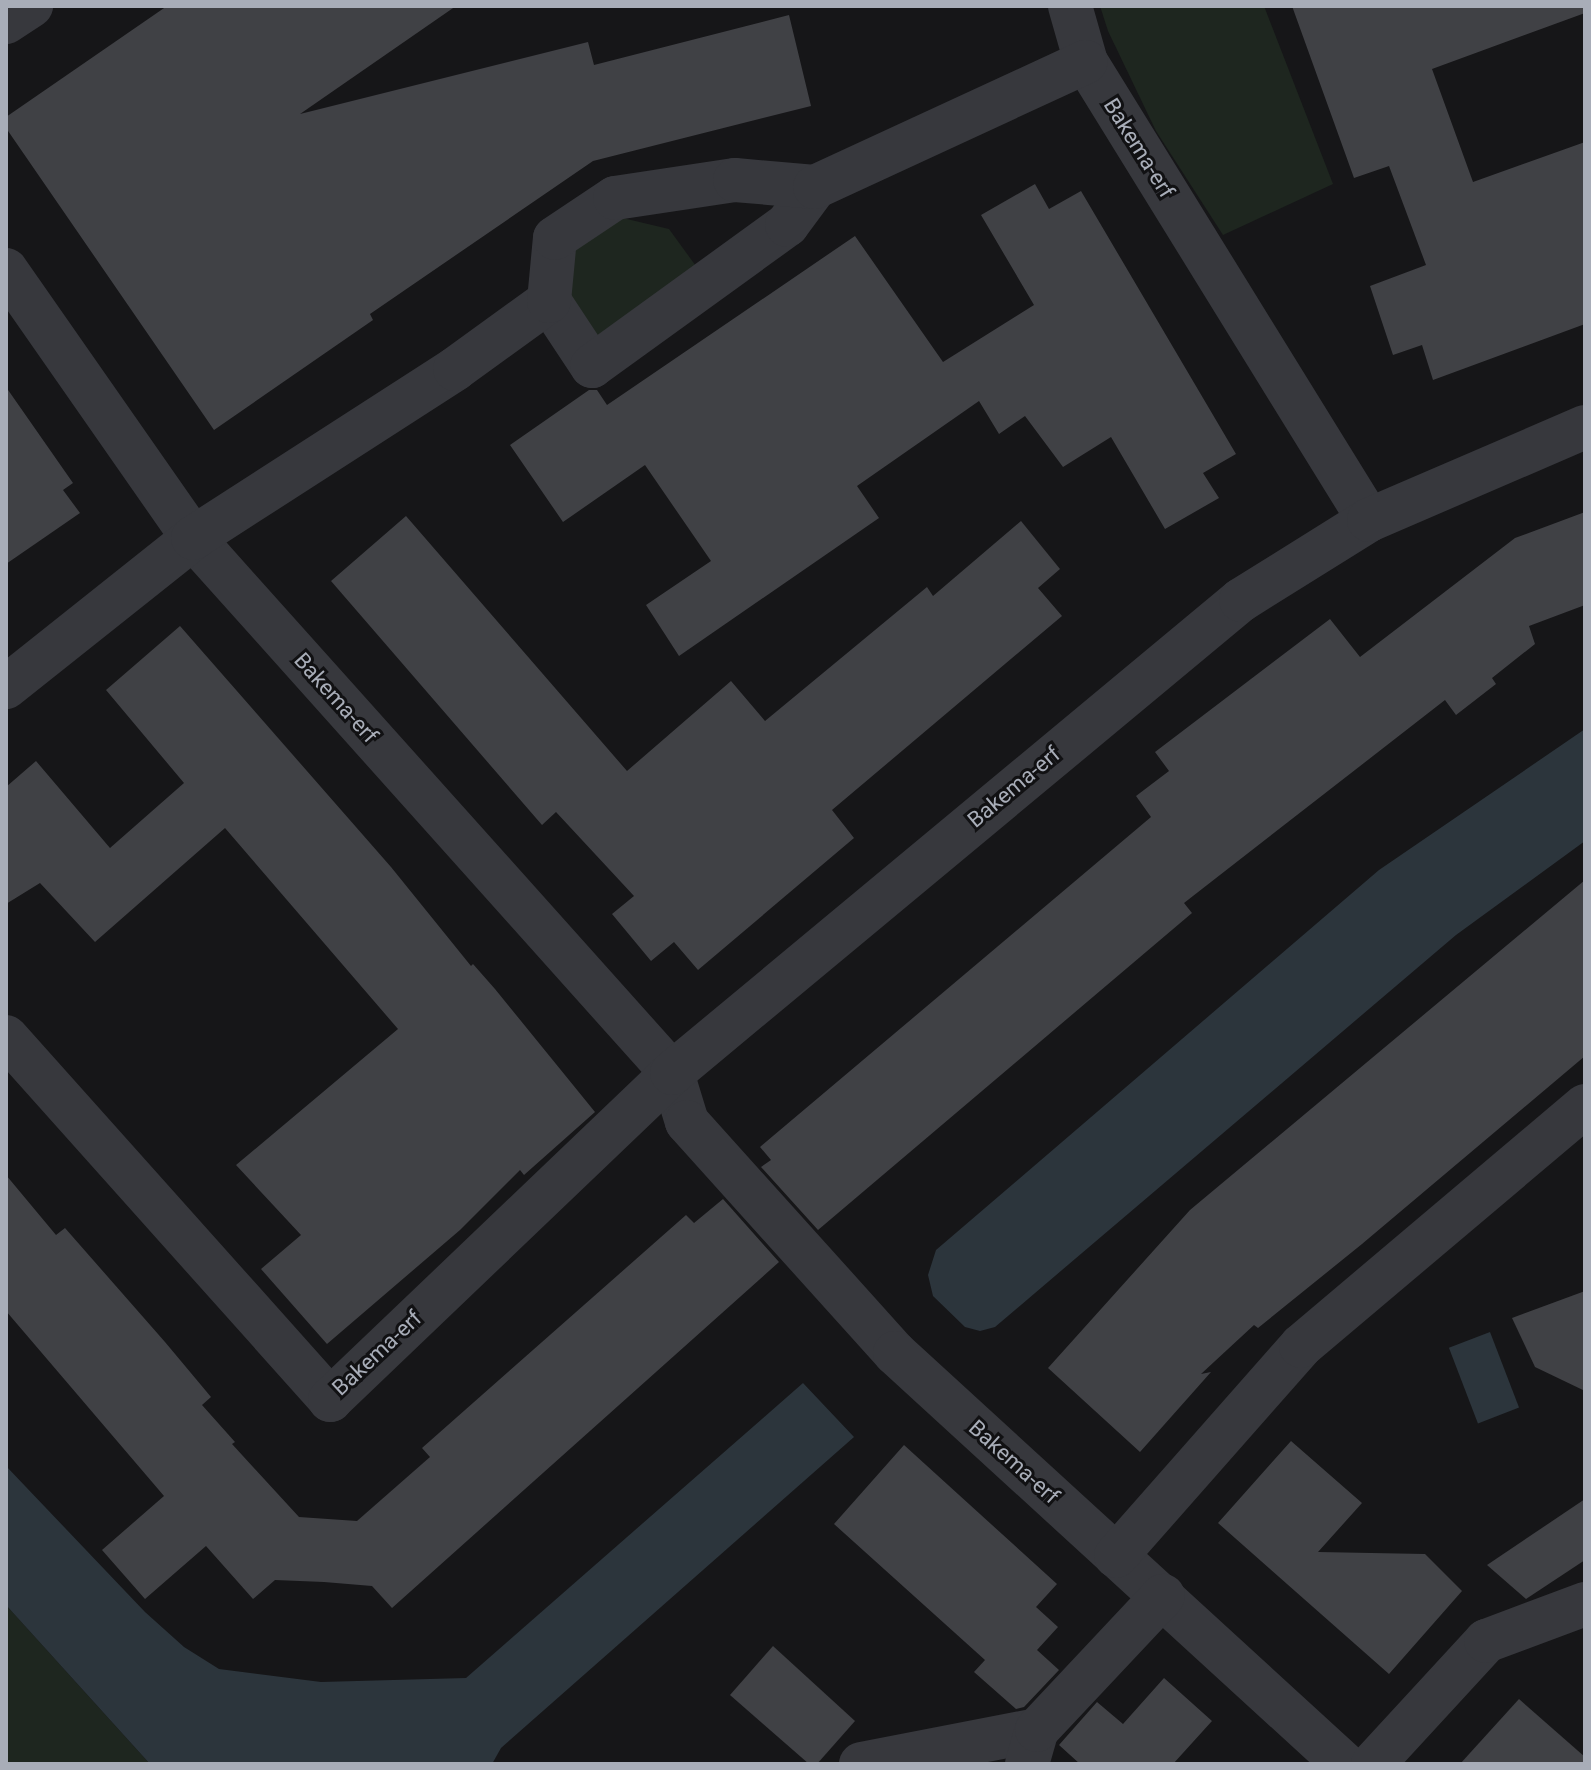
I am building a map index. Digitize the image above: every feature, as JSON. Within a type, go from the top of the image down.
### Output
[{"type":"street","points":[[6,22],[31,6]]},
{"type":"street","name":"Bakema-erf","points":[[1070,6],[1086,62],[1369,520]]},
{"type":"street","points":[[828,180],[735,180],[615,198],[555,238],[549,301],[592,366],[787,225],[828,180],[1086,62]]},
{"type":"street","name":"Bakema-erf","points":[[6,270],[193,538],[672,1073],[687,1122],[895,1353],[1344,1764]]},
{"type":"street","points":[[6,687],[193,538],[455,369],[549,301]]},
{"type":"street","name":"Bakema-erf","points":[[6,1037],[330,1400],[672,1073],[1241,600],[1369,520],[1585,427]]},
{"type":"street","points":[[1116,1556],[1301,1346],[1585,1106]]},
{"type":"street","points":[[861,1764],[1032,1747],[1163,1596]]},
{"type":"street","points":[[1373,1764],[1486,1641],[1585,1604]]},
{"type":"shaded area","points":[[1100,6],[1264,6],[1333,184],[1223,235],[1156,131],[1108,31]]},
{"type":"shaded area","points":[[610,215],[669,229],[701,273],[598,344],[567,299],[572,241]]},
{"type":"shaded area","points":[[1585,729],[1585,841],[1456,935],[995,1327],[980,1331],[965,1327],[933,1296],[928,1275],[936,1250],[1379,870]]},
{"type":"shaded area","points":[[1490,1332],[1519,1408],[1478,1423],[1449,1348]]},
{"type":"shaded area","points":[[803,1383],[854,1437],[501,1748],[492,1764],[150,1764],[6,1605],[6,1466],[145,1612],[184,1647],[219,1669],[321,1682],[466,1678]]},
{"type":"shaded area","points":[[6,1605],[149,1763],[150,1764],[6,1764]]},
{"type":"building","points":[[167,6],[456,6],[300,114],[588,42],[594,65],[789,15],[811,106],[593,161],[370,314],[373,320],[214,430],[6,128],[6,117]]},
{"type":"building","points":[[1292,6],[1585,6],[1585,13],[1432,69],[1473,182],[1585,142],[1585,324],[1433,380],[1422,345],[1393,355],[1370,286],[1426,265],[1389,166],[1354,178]]},
{"type":"building","points":[[1035,184],[1049,209],[1081,191],[1236,454],[1203,473],[1219,498],[1165,529],[1111,437],[1063,467],[1025,416],[999,434],[979,401],[857,486],[879,518],[679,656],[646,605],[711,561],[645,465],[563,522],[510,445],[589,390],[597,390],[607,405],[855,236],[943,362],[1034,305],[981,215]]},
{"type":"building","points":[[6,387],[73,483],[63,490],[80,513],[6,564]]},
{"type":"building","points":[[1585,512],[1585,605],[1529,626],[1535,644],[1492,678],[1496,684],[1456,715],[1445,700],[1184,903],[1192,913],[818,1230],[761,1167],[771,1160],[760,1147],[1151,817],[1136,796],[1169,771],[1155,752],[1330,619],[1360,657],[1515,538]]},
{"type":"building","points":[[406,516],[627,771],[731,681],[765,721],[927,587],[933,596],[1021,521],[1060,569],[1038,588],[1062,616],[832,810],[854,838],[698,970],[674,942],[651,961],[612,914],[634,896],[556,812],[542,825],[331,581]]},
{"type":"building","points":[[180,626],[391,867],[595,1112],[524,1175],[520,1170],[460,1230],[327,1344],[261,1269],[301,1235],[236,1165],[398,1029],[225,828],[95,942],[40,883],[6,904],[6,787],[36,761],[110,848],[184,783],[106,690]]},
{"type":"building","points":[[1585,880],[1585,1056],[1362,1244],[1258,1328],[1254,1325],[1201,1374],[1211,1372],[1140,1452],[1048,1368],[1190,1210]]},
{"type":"building","points":[[6,1175],[56,1235],[65,1228],[165,1342],[211,1397],[202,1405],[235,1442],[232,1444],[299,1517],[357,1521],[430,1457],[422,1448],[686,1215],[694,1223],[723,1199],[779,1262],[392,1608],[372,1586],[324,1582],[275,1580],[253,1599],[206,1546],[145,1599],[102,1550],[164,1496],[6,1311]]},
{"type":"building","points":[[1585,1291],[1585,1391],[1535,1367],[1512,1318]]},
{"type":"building","points":[[1291,1441],[1362,1503],[1318,1552],[1425,1554],[1462,1591],[1389,1674],[1218,1523]]},
{"type":"building","points":[[904,1445],[1057,1584],[1036,1607],[1058,1627],[1037,1650],[1059,1670],[1024,1707],[1016,1709],[974,1672],[985,1660],[834,1524]]},
{"type":"building","points":[[1585,1499],[1585,1560],[1526,1599],[1487,1565]]},
{"type":"building","points":[[773,1646],[855,1721],[817,1764],[809,1764],[730,1695]]},
{"type":"building","points":[[1164,1678],[1212,1721],[1173,1764],[1080,1764],[1059,1745],[1097,1702],[1123,1724]]},
{"type":"building","points":[[1519,1699],[1585,1757],[1585,1764],[1460,1764]]}]
